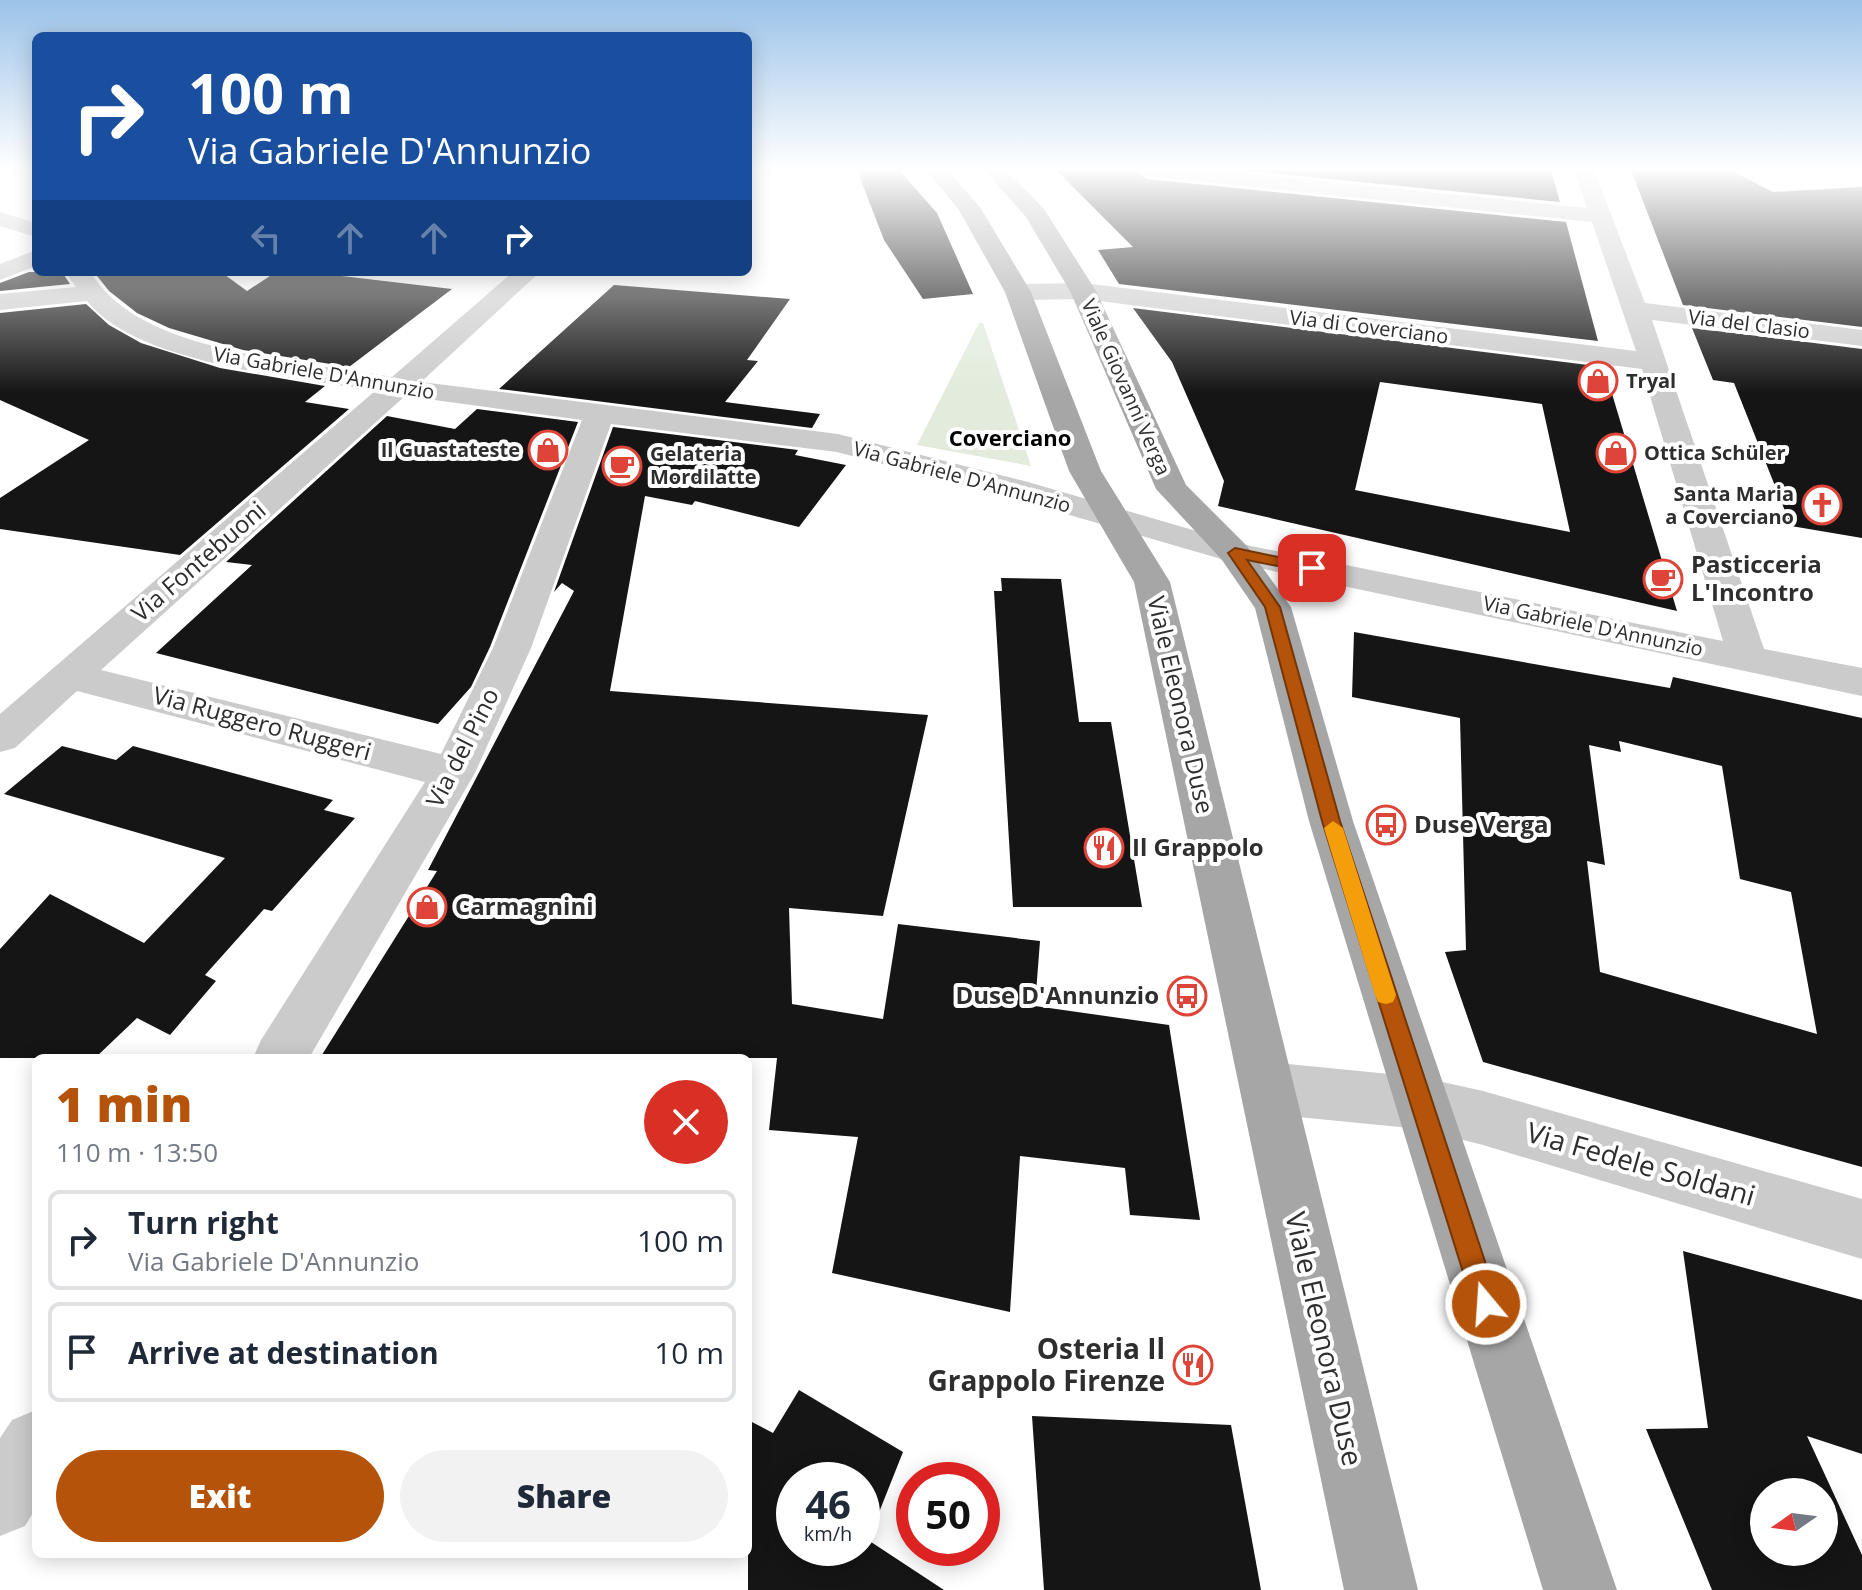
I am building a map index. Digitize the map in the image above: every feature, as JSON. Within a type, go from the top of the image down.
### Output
[{"type":"main road","points":[[990,244],[1018,292],[1085,471],[1113,519]]},
{"type":"main road","name":"Viale Giovanni Verga","points":[[1054,244],[1083,291],[1172,489],[1235,553]]},
{"type":"main road","name":"Viale Eleonora Duse","points":[[1113,519],[1152,582],[1381,1590]]},
{"type":"main road","points":[[1235,553],[1273,607],[1331,821],[1580,1590]]},
{"type":"street","points":[[1611,244],[1654,362],[1748,658]]},
{"type":"street","points":[[0,273],[32,259]]},
{"type":"street","name":"Via Fontebuoni","points":[[0,737],[523,276]]},
{"type":"street","points":[[0,302],[85,282]]},
{"type":"street","name":"Via Gabriele D'Annunzio","points":[[85,282],[128,322],[180,345],[253,363],[599,415],[838,443],[1235,553],[1862,682]]},
{"type":"street","name":"Viale Giovanni Verga","points":[[1018,292],[1083,291]]},
{"type":"street","name":"Via di Coverciano","points":[[1083,291],[1654,362]]},
{"type":"street","name":"Via del Clasio","points":[[1636,310],[1862,338]]},
{"type":"street","name":"Via del Pino","points":[[282,1054],[453,773],[512,648],[599,415]]},
{"type":"street","name":"Via Ruggero Ruggeri","points":[[70,676],[453,773]]},
{"type":"street","points":[[1267,1088],[1420,1103]]},
{"type":"street","name":"Via Fedele Soldani","points":[[1420,1103],[1483,1118],[1862,1229]]},
{"type":"street","points":[[0,1501],[32,1450]]},
{"type":"green space","points":[[979,323],[983,323],[1031,466],[917,445]]},
{"type":"building","points":[[887,244],[951,244],[973,294],[923,299]]},
{"type":"building","points":[[1130,244],[1572,244],[1598,341],[1119,284],[1098,250],[1133,247]]},
{"type":"building","points":[[1660,244],[1862,244],[1862,327],[1683,305]]},
{"type":"building","points":[[32,272],[32,276],[65,276],[70,284],[0,291],[0,283]]},
{"type":"building","points":[[97,276],[226,276],[247,291],[270,276],[342,276],[452,289],[349,367],[243,350],[169,328],[137,313],[109,291]]},
{"type":"building","points":[[614,285],[790,299],[747,360],[758,361],[725,402],[820,414],[812,428],[499,389]]},
{"type":"building","points":[[86,304],[109,325],[141,343],[220,368],[325,386],[305,402],[349,409],[180,555],[0,529],[0,498],[89,440],[0,400],[0,313]]},
{"type":"building","points":[[1133,308],[1604,367],[1677,611],[1218,506],[1224,481],[1172,362]],"holes":[[[1380,382],[1542,404],[1570,532],[1355,490]]]},
{"type":"building","points":[[1692,328],[1862,349],[1862,538],[1791,526],[1734,383],[1713,380]]},
{"type":"building","points":[[477,409],[578,422],[490,647],[471,687],[438,724],[156,653],[252,565],[226,562],[387,416],[455,429]]},
{"type":"building","points":[[613,427],[798,450],[795,455],[846,465],[799,527],[695,501],[692,505],[645,496],[610,691],[928,715],[883,916],[789,908],[792,1004],[883,1019],[898,924],[1040,941],[1035,1006],[1169,1025],[1200,1220],[1130,1215],[1125,1168],[1020,1156],[1010,1312],[832,1273],[858,1137],[769,1130],[777,1058],[752,1058],[752,1054],[323,1054],[437,871],[428,870],[574,591],[562,583],[554,592]]},
{"type":"building","points":[[1001,578],[1061,579],[1079,722],[1111,722],[1142,907],[1013,907],[994,591],[1002,591]]},
{"type":"building","points":[[1354,632],[1670,688],[1673,677],[1862,718],[1862,1167],[1483,1062],[1445,952],[1466,950],[1460,718],[1352,697]],"holes":[[[1619,741],[1722,766],[1740,879],[1791,892],[1817,1034],[1600,972],[1587,861],[1605,865],[1589,745],[1621,752]]]},
{"type":"building","points":[[62,746],[116,760],[133,746],[333,800],[324,810],[355,818],[272,911],[264,909],[205,975],[216,981],[170,1035],[137,1018],[99,1054],[32,1054],[32,1058],[0,1058],[0,949],[50,894],[144,943],[225,858],[4,794]]},
{"type":"building","points":[[1683,1251],[1862,1300],[1862,1454],[1807,1436],[1826,1478],[1750,1478],[1750,1566],[1838,1566],[1838,1503],[1862,1555],[1862,1590],[1712,1590],[1646,1429],[1708,1428]]},
{"type":"building","points":[[799,1390],[903,1452],[899,1462],[896,1462],[896,1470],[880,1510],[880,1462],[776,1462],[776,1566],[880,1566],[880,1548],[896,1558],[896,1566],[908,1566],[944,1590],[748,1590],[748,1558],[752,1558],[752,1422],[773,1433]]},
{"type":"building","points":[[1032,1416],[1231,1425],[1261,1590],[1044,1590]]},
{"type":"slow traffic","points":[[1333,828],[1386,995]]},
{"type":"place","name":"Tryal","points":[[1598,381]]},
{"type":"place","name":"Il Guastateste","points":[[548,450]]},
{"type":"place","name":"Ottica Schüler","points":[[1616,453]]},
{"type":"place","name":"Gelateria Mordilatte","points":[[622,466]]},
{"type":"place","name":"Santa Maria a Coverciano","points":[[1822,505]]},
{"type":"place","name":"Pasticceria L'Incontro","points":[[1663,579]]},
{"type":"place","name":"Duse Verga","points":[[1386,825]]},
{"type":"place","name":"Il Grappolo","points":[[1104,848]]},
{"type":"place","name":"Carmagnini","points":[[427,907]]},
{"type":"place","name":"Duse D'Annunzio","points":[[1187,996]]},
{"type":"place","name":"Osteria Il Grappolo Firenze","points":[[1193,1365]]},
{"type":"district","name":"Coverciano","points":[[1010,438]]},
{"type":"route","points":[[1312,568],[1235,553],[1273,607],[1331,821],[1486,1304]]}]
